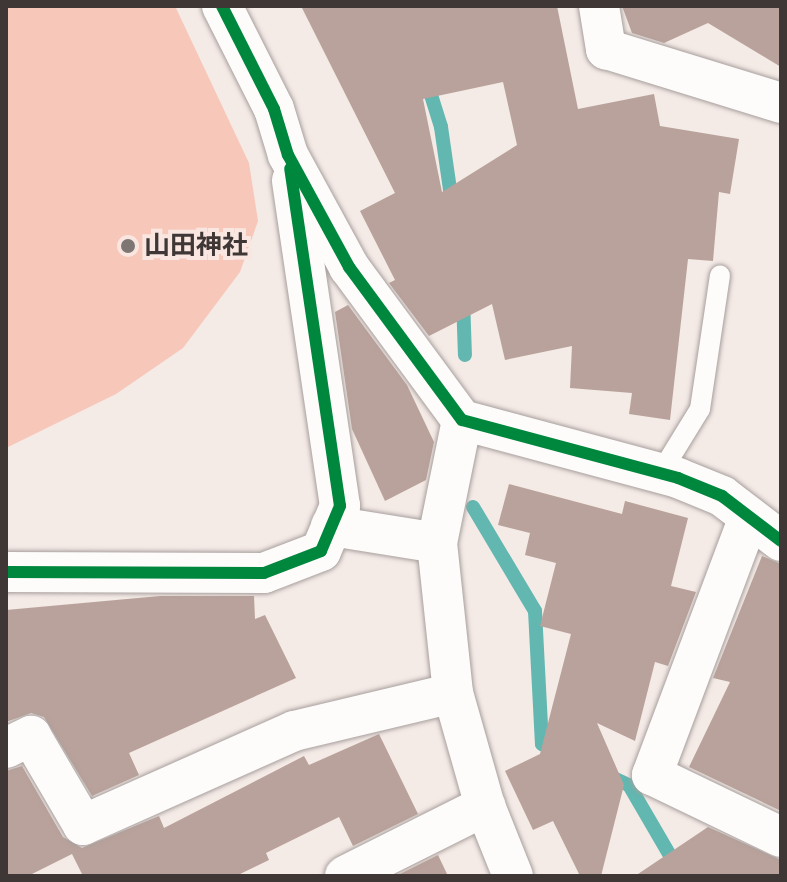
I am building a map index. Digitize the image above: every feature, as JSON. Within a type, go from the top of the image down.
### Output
[{"type":"street","points":[[6,572],[264,573],[321,551],[340,506],[288,155],[274,109],[222,6]]},
{"type":"street","points":[[599,6],[606,49],[781,103]]},
{"type":"street","points":[[288,155],[349,267],[462,420],[660,474],[722,496],[781,541]]},
{"type":"street","points":[[462,420],[437,543],[453,693],[485,806],[513,876]]},
{"type":"street","points":[[749,517],[652,775],[781,837]]},
{"type":"street","points":[[331,526],[437,543]]},
{"type":"street","points":[[6,748],[31,736],[83,825],[294,731],[453,693]]},
{"type":"street","points":[[345,876],[485,806]]},
{"type":"lane","points":[[660,474],[700,409],[720,275]]},
{"type":"shaded area","name":"山田神社","points":[[6,6],[175,6],[249,163],[258,221],[240,272],[183,348],[116,394],[6,448]]},
{"type":"building","points":[[301,6],[557,6],[578,109],[654,94],[660,126],[739,139],[730,194],[719,192],[713,261],[688,259],[670,420],[629,414],[632,393],[570,388],[572,346],[505,360],[492,304],[429,336],[389,283],[395,280],[360,211],[395,193]],"holes":[[[503,82],[517,145],[442,192],[423,99]]]},
{"type":"building","points":[[622,6],[781,6],[781,67],[708,23],[664,43],[632,33]]},
{"type":"building","points":[[348,305],[407,385],[434,442],[426,480],[385,501],[352,429],[335,312]]},
{"type":"building","points":[[509,484],[622,514],[625,501],[688,518],[671,586],[696,592],[668,666],[655,662],[635,741],[597,723],[624,785],[601,876],[580,876],[553,821],[533,830],[505,771],[540,754],[571,634],[540,626],[556,563],[525,555],[530,533],[498,525]]},
{"type":"building","points":[[762,556],[781,564],[781,811],[689,767],[730,682],[713,678]]},
{"type":"building","points":[[160,596],[254,596],[255,619],[265,615],[296,678],[129,753],[139,775],[92,796],[44,717],[31,713],[6,722],[6,610]]},
{"type":"building","points":[[379,734],[418,814],[353,846],[339,817],[266,853],[269,860],[236,876],[83,876],[72,854],[28,876],[6,876],[6,771],[22,766],[63,837],[82,848],[159,816],[164,828],[304,756],[309,765]]},
{"type":"building","points":[[708,827],[781,860],[781,876],[635,876]]},
{"type":"building","points":[[438,855],[448,876],[396,876]]},
{"type":"waterway","points":[[426,79],[441,127],[452,203]]},
{"type":"waterway","points":[[463,299],[465,355]]},
{"type":"waterway","points":[[473,507],[535,611],[542,744],[558,751]]},
{"type":"waterway","points":[[605,774],[629,785],[682,876]]},
{"type":"cycle path","points":[[222,6],[274,109],[288,155],[349,267],[462,420],[678,478],[722,496],[781,541]]},
{"type":"cycle path","points":[[6,572],[264,573],[321,551],[340,506],[290,169]]},
{"type":"place","name":"山田神社","points":[[128,246]]}]
